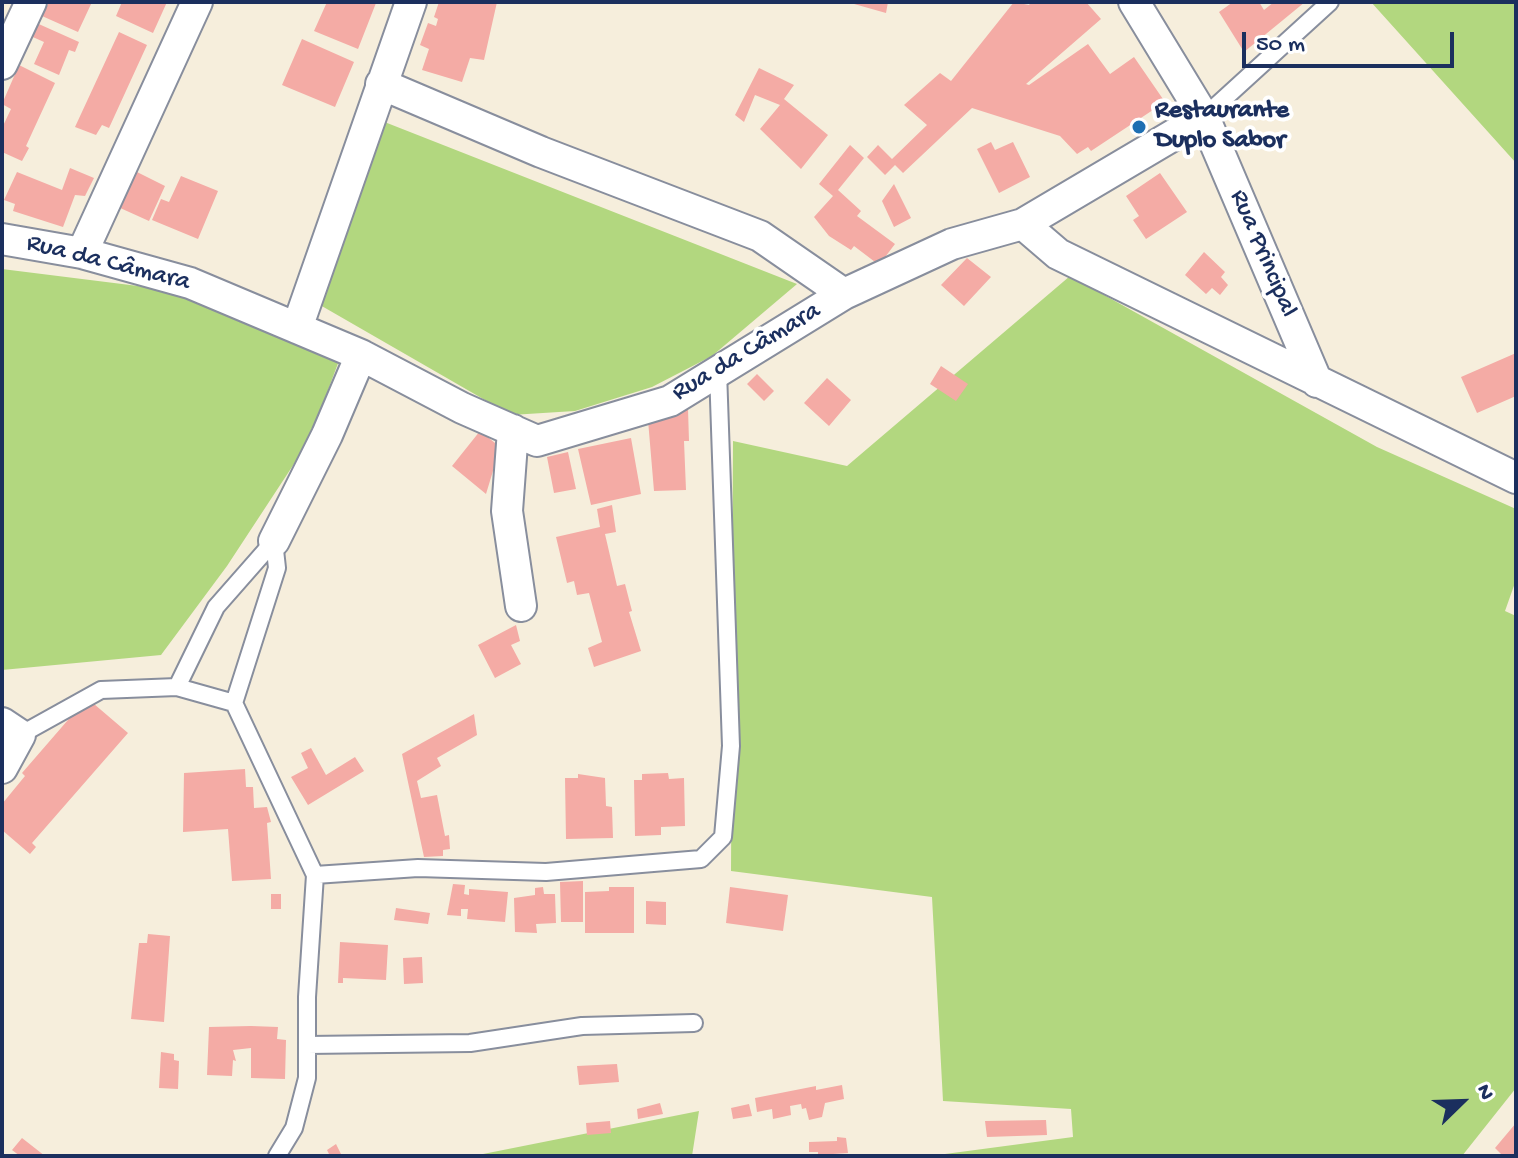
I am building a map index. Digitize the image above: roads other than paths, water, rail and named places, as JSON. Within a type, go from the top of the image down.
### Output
[{"type":"street","points":[[2,64],[31,2]]},
{"type":"street","points":[[82,253],[197,2]]},
{"type":"street","points":[[297,328],[411,2]]},
{"type":"street","name":"Rua Principal","points":[[1134,2],[1204,117],[1317,382]]},
{"type":"street","points":[[381,84],[541,152],[760,236],[844,294]]},
{"type":"street","name":"Rua da Câmara","points":[[2,239],[82,253],[190,283],[361,355],[537,441],[670,401],[844,294],[952,244],[1023,224],[1204,117]]},
{"type":"street","points":[[1023,224],[1058,254],[1516,478]]},
{"type":"street","points":[[274,541],[327,435],[361,355]]},
{"type":"street","points":[[513,430],[507,511],[521,606]]},
{"type":"street","points":[[2,768],[11,729]]},
{"type":"lane","points":[[1204,117],[1330,2]]},
{"type":"lane","points":[[315,875],[418,868],[546,872],[701,859],[723,837],[731,746],[718,371]]},
{"type":"lane","points":[[177,687],[216,607],[274,541]]},
{"type":"lane","points":[[274,541],[277,568],[234,703],[286,806],[315,875],[307,1078],[294,1128],[277,1156]]},
{"type":"lane","points":[[11,729],[101,690],[177,687],[234,703]]},
{"type":"lane","points":[[307,1045],[470,1043],[582,1026],[694,1023]]},
{"type":"place","name":"Restaurante Duplo Sabor","points":[[1139,127]]}]
